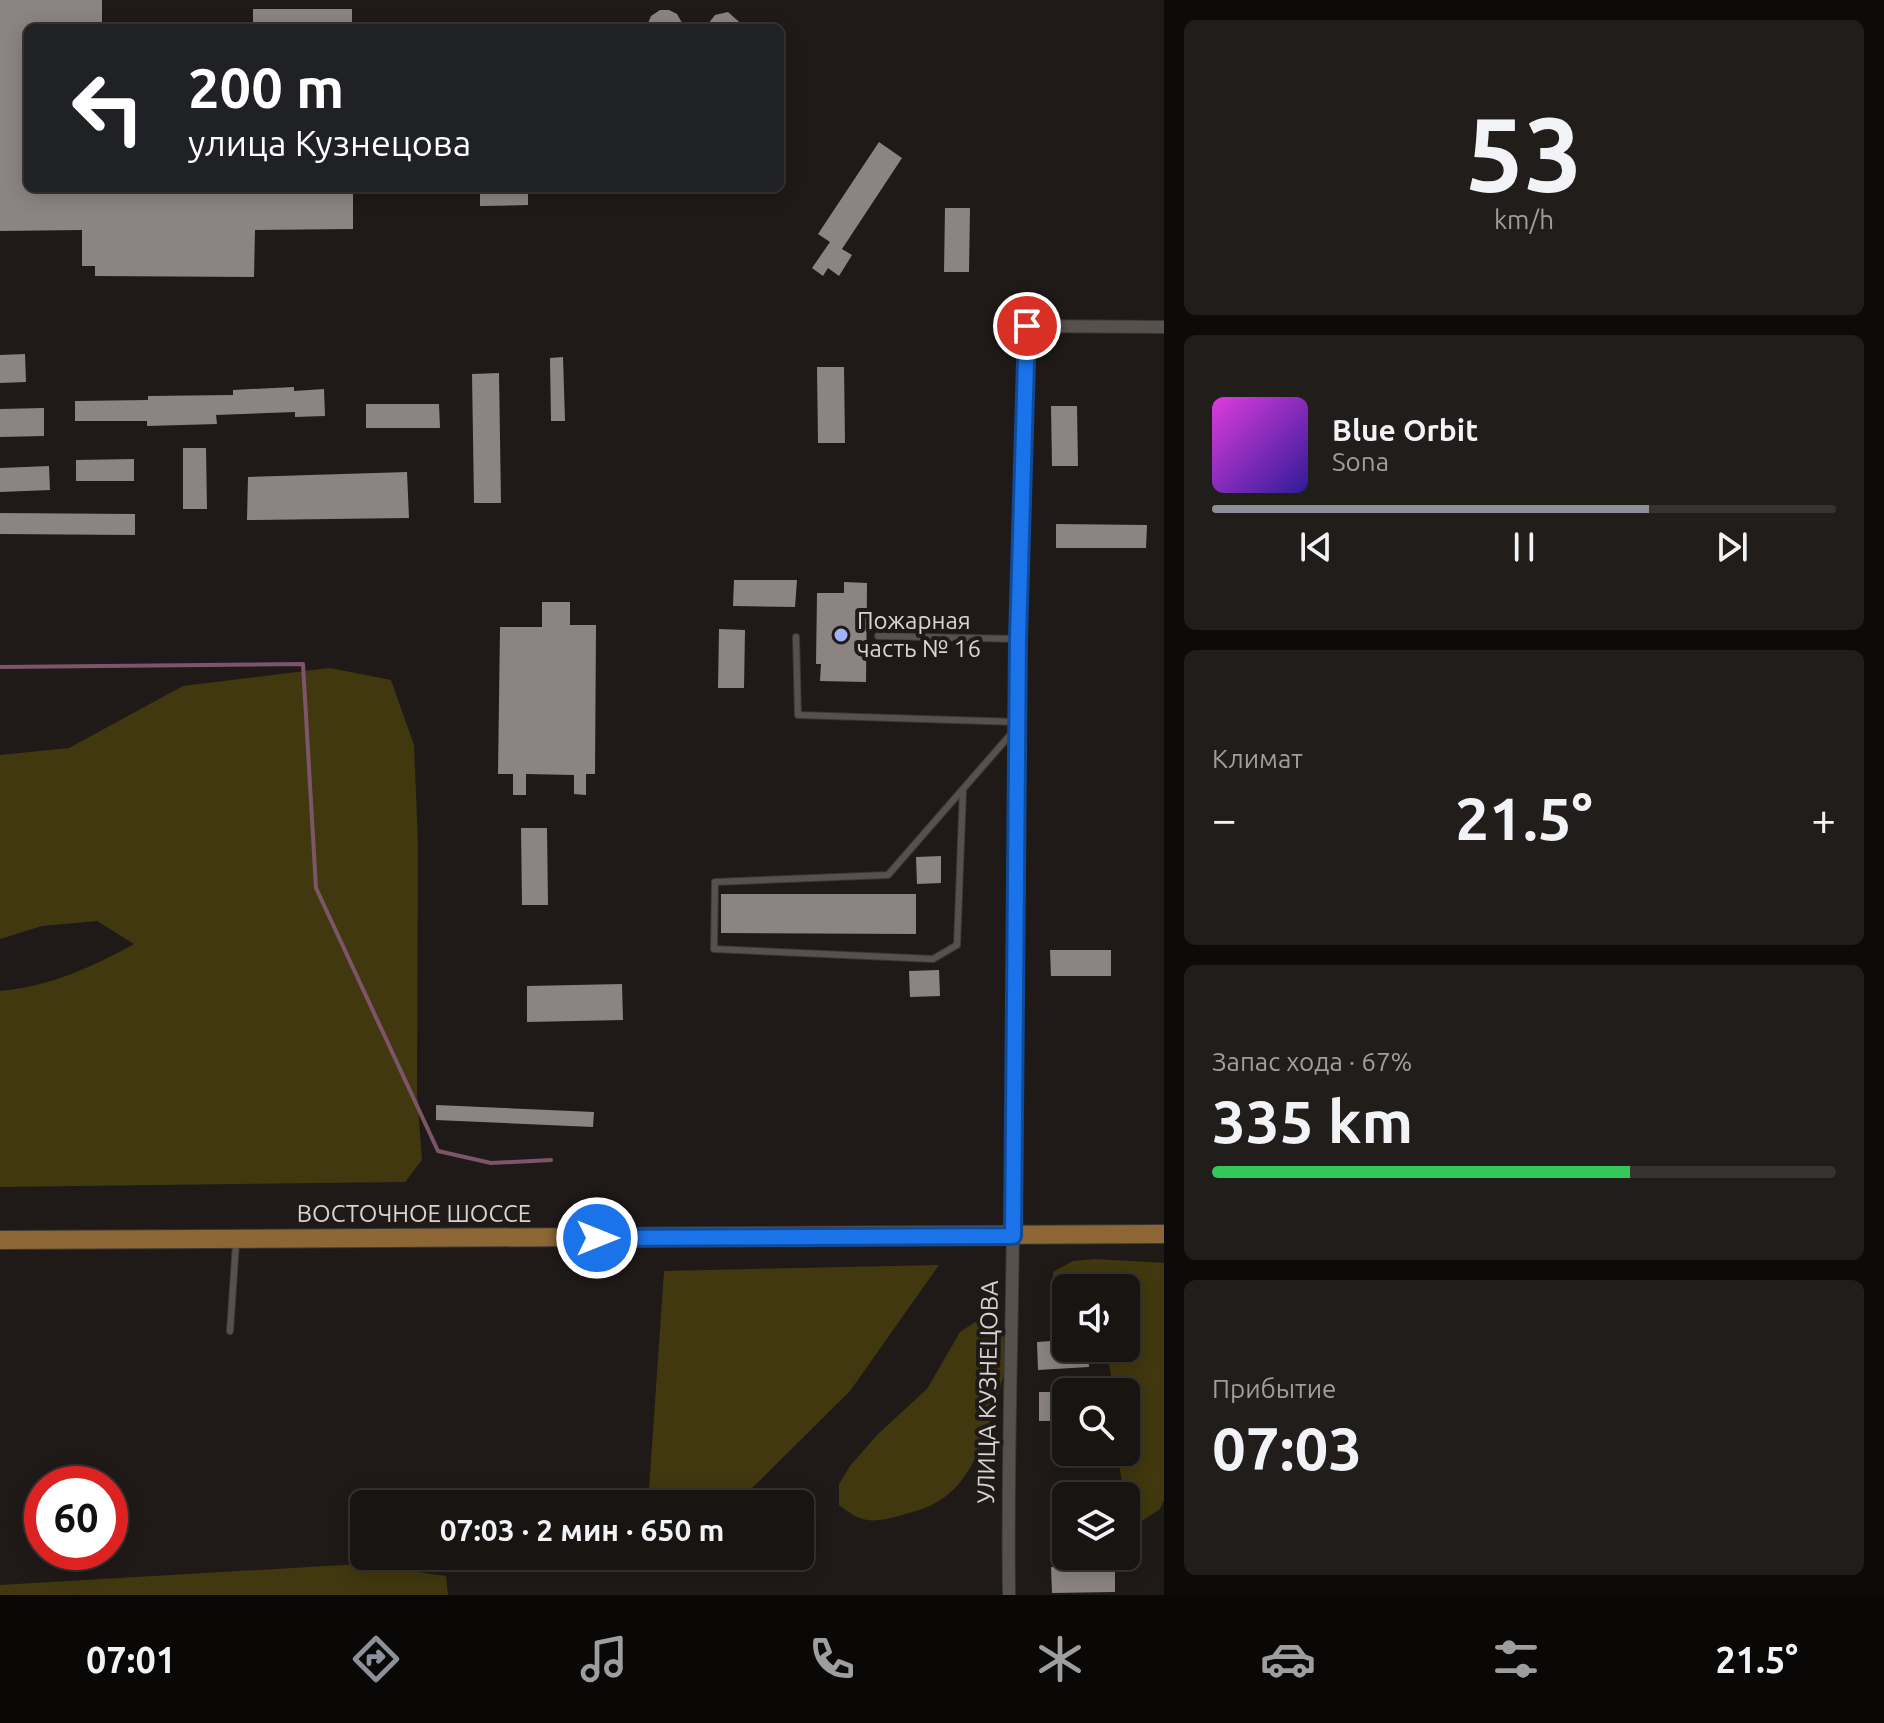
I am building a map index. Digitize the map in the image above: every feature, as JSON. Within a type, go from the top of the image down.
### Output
[{"type":"main road","name":"ВОСТОЧНОЕ ШОССЕ","points":[[0,1240],[1164,1234]]},
{"type":"street","name":"УЛИЦА КУЗНЕЦОВА","points":[[1009,1595],[1007,1505],[1013,1236],[1018,639],[1027,326],[1164,327]]},
{"type":"lane","points":[[878,636],[1018,639]]},
{"type":"lane","points":[[796,637],[798,715],[1017,724]]},
{"type":"lane","points":[[963,790],[957,945],[933,959],[714,949],[715,882],[888,875],[1017,724]]},
{"type":"lane","points":[[230,1331],[237,1239]]},
{"type":"shaded area","points":[[330,668],[391,680],[414,745],[418,844],[417,1094],[422,1160],[405,1182],[0,1187],[0,991],[69,975],[134,944],[97,921],[42,926],[0,939],[0,755],[69,748],[183,686]]},
{"type":"shaded area","points":[[1095,1259],[1164,1263],[1164,1500],[1160,1509],[1142,1521],[1140,1482],[1122,1482],[1119,1466],[1140,1466],[1140,1378],[1111,1378],[1109,1362],[1140,1362],[1140,1274],[1053,1274],[1073,1261]]},
{"type":"shaded area","points":[[939,1265],[850,1391],[750,1490],[649,1490],[664,1271]]},
{"type":"shaded area","points":[[980,1319],[999,1329],[1011,1349],[987,1431],[969,1470],[942,1499],[917,1511],[868,1520],[847,1511],[839,1505],[839,1484],[850,1466],[878,1434],[927,1389],[960,1332]]},
{"type":"shaded area","points":[[350,1565],[350,1570],[404,1570],[446,1576],[448,1595],[0,1595],[0,1585]]},
{"type":"building","points":[[0,0],[102,0],[102,24],[24,24],[24,192],[353,192],[353,229],[255,230],[254,277],[95,276],[95,266],[82,266],[82,230],[0,231]]},
{"type":"building","points":[[253,9],[352,9],[352,24],[253,24]]},
{"type":"building","points":[[660,10],[669,10],[677,14],[683,24],[648,24],[651,16]]},
{"type":"building","points":[[728,12],[742,24],[708,24],[715,15]]},
{"type":"building","points":[[879,142],[902,158],[842,249],[852,255],[839,276],[828,268],[823,276],[812,268],[830,242],[818,234]]},
{"type":"building","points":[[480,192],[528,192],[528,205],[480,206]]},
{"type":"building","points":[[945,208],[970,208],[969,272],[944,272]]},
{"type":"building","points":[[25,354],[26,382],[0,383],[0,355]]},
{"type":"building","points":[[563,357],[565,421],[551,421],[550,358]]},
{"type":"building","points":[[817,367],[844,367],[845,443],[818,443]]},
{"type":"building","points":[[499,373],[501,503],[474,503],[472,374]]},
{"type":"building","points":[[294,387],[294,391],[324,389],[325,416],[295,417],[295,412],[216,415],[217,424],[147,426],[147,421],[75,421],[75,401],[233,395],[233,390]]},
{"type":"building","points":[[366,404],[439,404],[440,428],[366,428]]},
{"type":"building","points":[[1051,406],[1077,406],[1078,466],[1052,466]]},
{"type":"building","points":[[44,408],[44,436],[0,437],[0,409]]},
{"type":"building","points":[[183,448],[206,448],[207,509],[183,509]]},
{"type":"building","points":[[134,459],[134,481],[76,481],[76,460]]},
{"type":"building","points":[[49,466],[50,490],[0,492],[0,468]]},
{"type":"building","points":[[407,472],[409,518],[247,520],[248,477]]},
{"type":"building","points":[[0,513],[135,514],[135,535],[0,534]]},
{"type":"building","points":[[1056,524],[1147,525],[1146,548],[1056,548]]},
{"type":"building","points":[[734,580],[797,580],[795,607],[733,606]]},
{"type":"building","name":"Пожарная часть № 16","points":[[844,582],[867,583],[866,682],[820,681],[821,664],[816,664],[817,593],[844,593]]},
{"type":"building","points":[[542,602],[570,602],[570,625],[596,625],[595,774],[586,774],[586,795],[574,794],[574,775],[526,774],[526,795],[513,795],[513,774],[498,774],[500,627],[542,627]]},
{"type":"building","points":[[719,629],[745,630],[744,688],[718,688]]},
{"type":"building","points":[[521,828],[547,828],[548,905],[522,905]]},
{"type":"building","points":[[941,856],[941,883],[917,884],[916,857]]},
{"type":"building","points":[[721,894],[916,894],[916,934],[721,933]]},
{"type":"building","points":[[1050,950],[1111,950],[1111,976],[1051,976]]},
{"type":"building","points":[[939,970],[940,996],[910,997],[909,971]]},
{"type":"building","points":[[622,984],[623,1020],[527,1022],[527,986]]},
{"type":"building","points":[[436,1105],[594,1112],[593,1127],[436,1120]]},
{"type":"building","points":[[1052,1341],[1052,1362],[1089,1362],[1089,1367],[1038,1370],[1037,1342]]},
{"type":"building","points":[[1039,1392],[1052,1392],[1052,1421],[1039,1421]]},
{"type":"building","points":[[1051,1567],[1052,1570],[1115,1570],[1115,1592],[1052,1593]]},
{"type":"waterway","points":[[0,667],[303,664],[316,888],[438,1151],[491,1163],[551,1160]]},
{"type":"place","name":"Пожарная часть № 16","points":[[841,635]]},
{"type":"route","points":[[597,1238],[1013,1236],[1018,639],[1027,326]]}]
